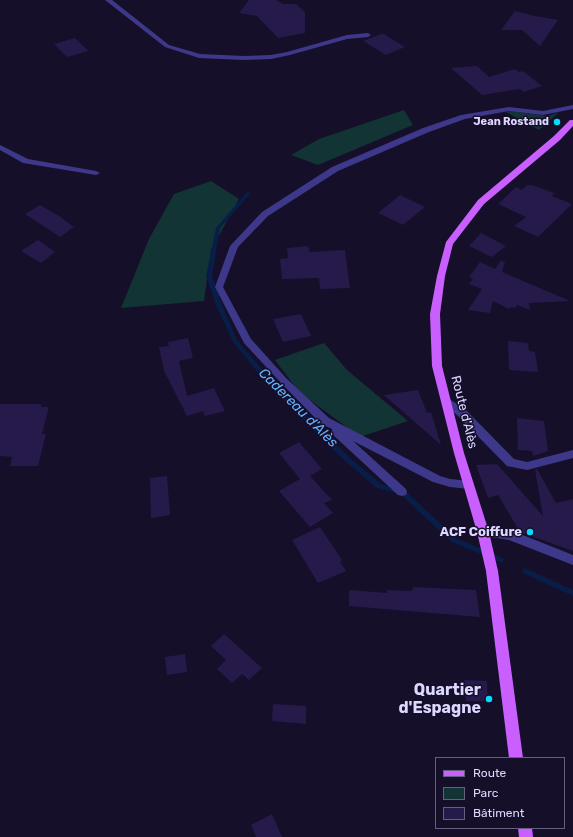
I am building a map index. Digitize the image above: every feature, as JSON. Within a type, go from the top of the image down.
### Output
[{"type":"main road","name":"Route d'Alès","points":[[516,757],[494,590],[483,532],[459,453],[437,366],[435,314],[441,276],[450,244],[481,202],[557,138],[573,122]]},
{"type":"street","points":[[108,0],[166,46],[199,56],[244,58],[271,57],[288,54],[347,37],[368,35]]},
{"type":"street","points":[[402,492],[325,421],[246,341],[219,287],[234,246],[265,214],[335,169],[426,130],[464,117],[508,109],[543,112],[573,107]]},
{"type":"street","points":[[0,147],[26,161],[96,173]]},
{"type":"street","points":[[446,401],[460,412],[511,463],[527,466],[573,454]]},
{"type":"street","points":[[325,421],[437,479],[450,483],[469,485]]},
{"type":"street","points":[[483,532],[510,535],[573,560]]},
{"type":"green space","points":[[404,110],[413,125],[318,165],[291,155],[319,139]]},
{"type":"green space","points":[[510,111],[548,116],[559,112],[539,130],[506,112]]},
{"type":"green space","points":[[211,181],[239,199],[211,250],[204,301],[121,308],[149,239],[174,194]]},
{"type":"green space","points":[[324,343],[347,370],[408,421],[360,437],[299,392],[275,360]]},
{"type":"building","points":[[249,0],[276,0],[283,4],[296,4],[305,12],[305,33],[278,38],[257,16],[239,13]]},
{"type":"building","points":[[515,11],[558,20],[540,46],[522,30],[501,30]]},
{"type":"building","points":[[384,34],[405,47],[386,55],[363,41]]},
{"type":"building","points":[[75,38],[88,51],[67,57],[54,44]]},
{"type":"building","points":[[477,66],[489,77],[515,69],[519,72],[523,71],[542,86],[524,92],[520,89],[482,95],[451,68]]},
{"type":"building","points":[[527,185],[532,185],[554,193],[552,196],[572,204],[538,237],[514,226],[526,217],[498,204],[516,187],[522,190]]},
{"type":"building","points":[[400,195],[425,207],[403,225],[378,213]]},
{"type":"building","points":[[40,205],[74,227],[60,237],[25,214]]},
{"type":"building","points":[[481,233],[506,246],[492,257],[469,246]]},
{"type":"building","points":[[38,240],[55,252],[41,263],[21,251]]},
{"type":"building","points":[[308,246],[310,252],[345,250],[350,288],[320,289],[319,278],[282,279],[280,259],[288,258],[287,248]]},
{"type":"building","points":[[501,260],[505,262],[502,272],[570,301],[529,303],[530,310],[517,305],[515,308],[511,307],[509,309],[493,301],[490,313],[468,310],[482,289],[469,284],[473,279],[469,277],[480,262],[495,269]]},
{"type":"building","points":[[301,314],[311,336],[283,342],[273,319]]},
{"type":"building","points":[[188,338],[193,358],[179,361],[187,396],[214,388],[225,411],[205,416],[203,411],[187,416],[164,371],[159,347],[169,346],[168,342]]},
{"type":"building","points":[[508,341],[528,343],[529,351],[535,352],[538,372],[509,370]]},
{"type":"building","points":[[418,390],[427,413],[431,412],[441,445],[384,395]]},
{"type":"building","points":[[0,404],[41,404],[41,407],[49,407],[42,434],[46,434],[38,466],[10,466],[12,457],[0,456]]},
{"type":"building","points":[[517,418],[544,421],[548,451],[533,456],[532,451],[518,450]]},
{"type":"building","points":[[299,442],[322,469],[310,476],[332,500],[324,503],[333,513],[310,527],[279,491],[300,479],[279,453]]},
{"type":"building","points":[[497,464],[543,516],[535,470],[537,469],[556,503],[573,499],[573,551],[520,532],[498,495],[488,498],[476,465]]},
{"type":"building","points":[[167,476],[170,515],[151,518],[150,478]]},
{"type":"building","points":[[320,527],[342,560],[340,562],[346,571],[318,583],[292,540]]},
{"type":"building","points":[[413,587],[476,590],[480,617],[349,606],[349,590],[387,593],[387,590],[412,591]]},
{"type":"building","points":[[224,634],[262,668],[249,680],[242,674],[232,683],[217,669],[226,660],[211,646]]},
{"type":"building","points":[[185,654],[187,672],[167,675],[165,657]]},
{"type":"building","points":[[464,680],[487,681],[488,701],[466,701]]},
{"type":"building","points":[[273,704],[306,706],[306,724],[272,721]]},
{"type":"building","points":[[272,814],[282,837],[256,837],[251,825]]},
{"type":"waterway","name":"Cadereau d'Alès","points":[[249,193],[218,228],[209,276],[219,305],[235,341],[271,384],[346,458],[379,486],[402,492],[454,540],[501,560]]},
{"type":"waterway","name":"Cadereau d'Alès","points":[[525,571],[573,593]]},
{"type":"place","name":"Jean Rostand","points":[[557,122]]},
{"type":"place","name":"ACF Coiffure","points":[[530,532]]},
{"type":"place","name":"Quartier d'Espagne","points":[[489,699]]}]
